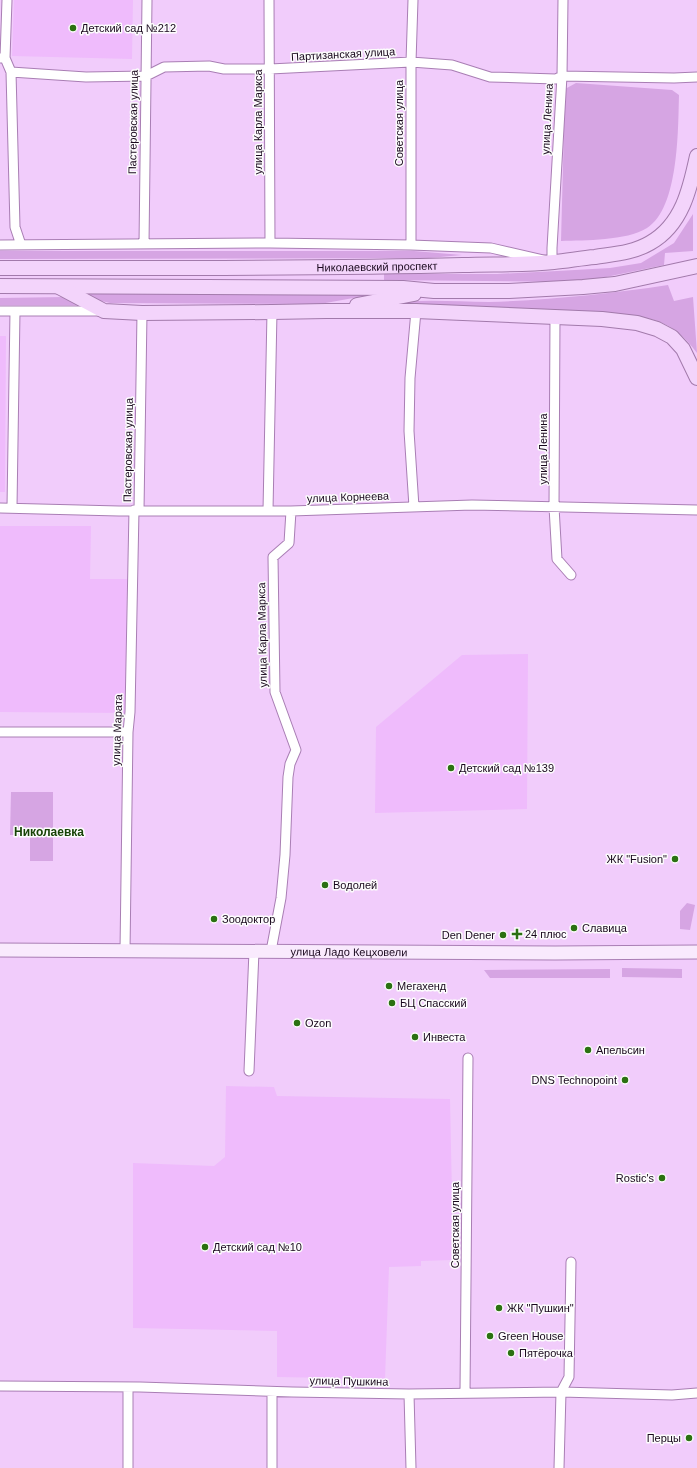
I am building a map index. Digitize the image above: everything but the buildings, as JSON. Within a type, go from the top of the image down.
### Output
[{"type":"main road","name":"Николаевский проспект","points":[[0,268],[368,267],[552,262],[620,253],[651,243],[663,234],[684,204],[690,187],[697,156]]},
{"type":"main road","name":"Николаевский проспект","points":[[0,286],[57,285],[404,288],[509,291],[615,284],[697,266]]},
{"type":"main road","points":[[57,285],[104,311],[416,311],[602,319],[637,323],[657,329],[672,338],[683,349],[697,378]]},
{"type":"main road","points":[[326,310],[434,290]]},
{"type":"main road","name":"улица Ладо Кецховели","points":[[0,950],[271,952],[697,952]]},
{"type":"street","points":[[7,0],[2,58],[12,72],[15,227],[21,245]]},
{"type":"street","name":"Пастеровская улица","points":[[144,244],[147,0]]},
{"type":"street","name":"улица Карла Маркса","points":[[269,0],[270,244]]},
{"type":"street","name":"Советская улица","points":[[411,245],[411,62],[413,0]]},
{"type":"street","name":"улица Ленина","points":[[552,262],[562,76],[563,0]]},
{"type":"street","name":"Партизанская улица","points":[[12,72],[86,77],[146,76],[164,67],[209,66],[224,69],[270,69],[411,62],[452,65],[490,77],[697,77]]},
{"type":"street","points":[[0,245],[411,245],[492,248],[552,262]]},
{"type":"street","points":[[0,311],[104,311]]},
{"type":"street","points":[[12,507],[15,311]]},
{"type":"street","points":[[414,507],[409,431],[410,378],[416,311]]},
{"type":"street","name":"Пастеровская улица","points":[[137,510],[142,312]]},
{"type":"street","points":[[268,510],[272,312]]},
{"type":"street","name":"улица Ленина","points":[[555,317],[554,507],[557,559],[571,575]]},
{"type":"street","name":"улица Корнеева","points":[[0,508],[291,511],[472,506],[697,510]]},
{"type":"street","name":"улица Марата","points":[[125,951],[128,732],[137,510]]},
{"type":"street","name":"улица Карла Маркса","points":[[271,952],[281,898],[285,855],[288,777],[290,764],[296,750],[275,692],[273,557],[289,543],[291,511]]},
{"type":"street","points":[[0,732],[128,732]]},
{"type":"street","points":[[249,1071],[254,951]]},
{"type":"street","name":"Советская улица","points":[[465,1393],[468,1058]]},
{"type":"street","points":[[559,1468],[561,1392],[569,1377],[571,1262]]},
{"type":"street","name":"улица Пушкина","points":[[0,1386],[128,1387],[272,1392],[409,1394],[561,1392],[672,1395],[697,1393]]},
{"type":"street","points":[[128,1387],[128,1468]]},
{"type":"street","points":[[272,1392],[272,1468]]},
{"type":"street","points":[[409,1394],[410,1468]]},
{"type":"shaded area","name":"Детский сад №212","points":[[14,0],[133,0],[132,59],[12,56]]},
{"type":"shaded area","points":[[576,83],[672,90],[679,95],[677,147],[671,186],[665,204],[658,218],[647,228],[617,238],[561,241],[565,89]]},
{"type":"shaded area","points":[[693,214],[693,251],[665,253],[664,265],[606,277],[570,282],[384,280],[384,274],[497,274],[610,268],[641,263],[674,243]]},
{"type":"shaded area","points":[[0,251],[414,251],[462,255],[429,258],[0,259]]},
{"type":"shaded area","points":[[668,285],[674,301],[693,297],[697,353],[680,334],[663,323],[620,314],[382,305],[422,301],[489,302],[534,300],[601,294]]},
{"type":"shaded area","points":[[83,291],[370,295],[320,304],[110,303],[93,299]]},
{"type":"shaded area","points":[[65,297],[77,305],[0,305],[0,298]]},
{"type":"shaded area","points":[[0,336],[6,336],[5,492],[0,492]]},
{"type":"shaded area","points":[[0,526],[91,526],[90,579],[127,579],[125,713],[0,712]]},
{"type":"shaded area","name":"Детский сад №139","points":[[528,654],[527,809],[375,813],[376,727],[462,655]]},
{"type":"shaded area","points":[[11,792],[53,792],[53,861],[30,861],[30,835],[10,835]]},
{"type":"shaded area","points":[[687,903],[695,905],[690,930],[680,929],[680,911]]},
{"type":"shaded area","points":[[622,968],[682,969],[682,978],[622,977]]},
{"type":"shaded area","points":[[610,969],[610,978],[490,978],[484,970]]},
{"type":"shaded area","points":[[226,1086],[274,1087],[277,1096],[450,1099],[452,1196],[451,1260],[421,1261],[421,1266],[389,1267],[385,1379],[277,1377],[277,1331],[133,1328],[133,1163],[214,1166],[225,1157]]},
{"type":"place","name":"Детский сад №212","points":[[73,28]]},
{"type":"place","name":"Детский сад №139","points":[[451,768]]},
{"type":"place","name":"ЖК \"Fusion\"","points":[[675,859]]},
{"type":"place","name":"Водолей","points":[[325,885]]},
{"type":"place","name":"Зоодоктор","points":[[214,919]]},
{"type":"place","name":"Славица","points":[[574,928]]},
{"type":"place","name":"24 плюс","points":[[517,934]]},
{"type":"place","name":"Den Dener","points":[[503,935]]},
{"type":"place","name":"Мегахенд","points":[[389,986]]},
{"type":"place","name":"БЦ Спасский","points":[[392,1003]]},
{"type":"place","name":"Ozon","points":[[297,1023]]},
{"type":"place","name":"Инвеста","points":[[415,1037]]},
{"type":"place","name":"Апельсин","points":[[588,1050]]},
{"type":"place","name":"DNS Technopoint","points":[[625,1080]]},
{"type":"place","name":"Rostic's","points":[[662,1178]]},
{"type":"place","name":"Детский сад №10","points":[[205,1247]]},
{"type":"place","name":"ЖК \"Пушкин\"","points":[[499,1308]]},
{"type":"place","name":"Green House","points":[[490,1336]]},
{"type":"place","name":"Пятёрочка","points":[[511,1353]]},
{"type":"place","name":"Перцы","points":[[689,1438]]},
{"type":"district","name":"Николаевка","points":[[49,832]]}]
